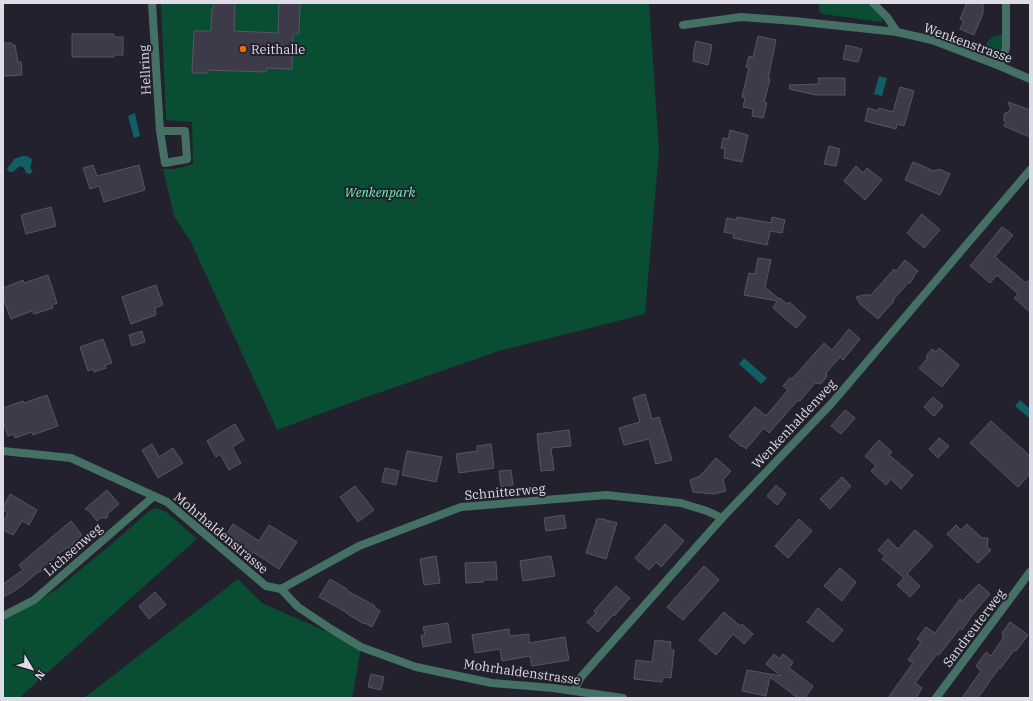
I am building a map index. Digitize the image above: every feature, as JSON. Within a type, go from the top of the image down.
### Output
[{"type":"street","name":"Hellring","points":[[152,3],[161,134],[165,163],[187,159],[185,131],[161,134]]},
{"type":"street","points":[[873,3],[887,17],[897,32]]},
{"type":"street","points":[[1000,66],[1006,48],[1006,3]]},
{"type":"street","name":"Wenkenstrasse","points":[[683,25],[741,17],[897,32],[932,40],[1030,79]]},
{"type":"street","name":"Wenkenhaldenweg","points":[[574,691],[581,676],[722,518],[832,402],[1030,170]]},
{"type":"street","name":"Mohrhaldenstrasse","points":[[3,451],[71,458],[171,505],[266,586],[281,589],[298,607],[361,647],[416,667],[492,683],[574,691],[623,698]]},
{"type":"street","name":"Schnitterweg","points":[[281,589],[359,546],[461,507],[606,495],[681,503],[707,511],[722,518]]},
{"type":"street","name":"Lichsenweg","points":[[3,616],[34,600],[154,496]]},
{"type":"street","name":"Sandreuterweg","points":[[936,698],[1030,572]]},
{"type":"green space","name":"Wenkenpark","points":[[161,3],[649,3],[659,150],[645,314],[499,351],[277,430],[191,242],[174,216],[163,169],[175,169],[193,164],[192,122],[166,120]]},
{"type":"green space","points":[[819,3],[867,3],[882,16],[883,22],[823,14],[819,11]]},
{"type":"green space","points":[[1006,33],[1000,66],[980,58],[987,42],[993,37]]},
{"type":"green space","points":[[155,508],[165,511],[197,539],[19,698],[3,698],[3,621],[56,590],[148,512]]},
{"type":"green space","points":[[238,579],[262,603],[361,647],[352,698],[84,698]]},
{"type":"shaded area","points":[[879,76],[887,78],[882,96],[874,94]]},
{"type":"shaded area","points":[[135,113],[140,136],[134,138],[128,116]]},
{"type":"shaded area","points":[[22,156],[31,158],[32,161],[30,168],[33,171],[30,174],[26,173],[24,168],[20,166],[13,172],[9,172],[7,169],[14,159]]},
{"type":"shaded area","points":[[744,358],[767,378],[761,384],[739,364]]},
{"type":"shaded area","points":[[1020,400],[1030,409],[1030,419],[1015,406]]},
{"type":"building","name":"Reithalle","points":[[214,3],[235,3],[234,31],[278,33],[279,3],[300,3],[299,34],[293,34],[292,69],[266,68],[266,72],[208,70],[208,73],[192,73],[194,31],[211,31],[212,8],[214,8]]},
{"type":"building","points":[[967,3],[983,3],[983,13],[974,35],[960,29],[964,21],[960,19]]},
{"type":"building","points":[[72,34],[114,34],[114,37],[123,37],[123,55],[114,55],[114,57],[72,57]]},
{"type":"building","points":[[758,36],[776,40],[768,79],[770,79],[764,102],[767,103],[763,118],[752,116],[753,109],[743,107],[745,98],[742,97],[749,68],[746,67],[749,56],[753,57]]},
{"type":"building","points":[[696,41],[712,45],[708,65],[693,61]]},
{"type":"building","points":[[3,43],[11,43],[15,45],[18,62],[21,62],[22,75],[4,76]]},
{"type":"building","points":[[846,45],[862,49],[858,62],[843,59]]},
{"type":"building","points":[[818,78],[845,78],[845,95],[816,95],[789,89],[790,85],[819,84]]},
{"type":"building","points":[[900,87],[914,91],[904,126],[897,124],[896,129],[865,121],[868,108],[878,111],[879,108],[893,112]]},
{"type":"building","points":[[1008,102],[1030,110],[1030,137],[1004,126],[1006,122],[1004,121],[1004,114],[1011,110]]},
{"type":"building","points":[[730,130],[748,135],[742,162],[724,158],[725,149],[721,148],[723,138],[728,139]]},
{"type":"building","points":[[829,146],[840,149],[836,166],[824,164]]},
{"type":"building","points":[[913,162],[934,171],[939,169],[950,174],[940,195],[905,180]]},
{"type":"building","points":[[93,165],[97,176],[139,165],[145,190],[104,202],[99,186],[90,189],[83,168]]},
{"type":"building","points":[[856,166],[863,173],[867,168],[882,180],[865,200],[844,181]]},
{"type":"building","points":[[51,207],[56,226],[26,234],[21,215]]},
{"type":"building","points":[[922,214],[940,230],[924,248],[907,233]]},
{"type":"building","points":[[737,217],[771,223],[772,217],[785,220],[782,233],[770,231],[767,245],[733,238],[734,234],[724,232],[727,218],[737,220]]},
{"type":"building","points":[[1002,227],[1013,235],[995,257],[1026,283],[1030,279],[1030,312],[1014,298],[1018,294],[997,275],[990,283],[970,266]]},
{"type":"building","points":[[758,258],[771,260],[765,287],[787,304],[789,302],[806,317],[796,328],[773,308],[777,301],[744,295],[749,273],[755,274]]},
{"type":"building","points":[[905,260],[918,271],[910,283],[908,283],[878,319],[860,304],[856,297],[871,295],[894,269],[896,271]]},
{"type":"building","points":[[48,275],[57,303],[52,305],[53,308],[34,314],[32,311],[11,319],[3,298],[3,288],[23,280],[24,283]]},
{"type":"building","points":[[156,285],[163,305],[155,308],[156,315],[131,324],[122,297]]},
{"type":"building","points":[[849,329],[860,339],[843,360],[840,357],[826,373],[827,376],[821,384],[815,383],[769,433],[764,428],[746,449],[729,436],[755,407],[766,416],[788,390],[783,386],[790,378],[792,379],[824,343],[832,350]]},
{"type":"building","points":[[142,331],[145,342],[132,346],[129,335]]},
{"type":"building","points":[[103,339],[112,363],[105,365],[106,368],[94,372],[93,369],[88,371],[80,347]]},
{"type":"building","points":[[939,348],[959,365],[942,387],[919,368],[927,359],[927,355],[932,349],[936,352]]},
{"type":"building","points":[[645,394],[652,419],[659,417],[672,460],[656,464],[649,439],[624,445],[619,428],[640,422],[633,398]]},
{"type":"building","points":[[47,395],[58,426],[33,435],[32,432],[15,438],[14,434],[8,436],[3,422],[3,408]]},
{"type":"building","points":[[933,397],[943,406],[934,416],[924,407]]},
{"type":"building","points":[[845,410],[855,418],[841,434],[831,426]]},
{"type":"building","points":[[991,421],[1030,456],[1030,474],[1018,487],[970,443]]},
{"type":"building","points":[[235,424],[244,440],[232,447],[241,463],[229,470],[220,454],[216,457],[207,441]]},
{"type":"building","points":[[569,430],[571,446],[551,448],[554,470],[541,471],[537,434]]},
{"type":"building","points":[[939,438],[949,446],[938,458],[929,449]]},
{"type":"building","points":[[879,440],[892,452],[889,455],[913,475],[901,489],[891,479],[886,485],[871,471],[876,466],[865,456]]},
{"type":"building","points":[[152,444],[159,457],[173,448],[183,463],[158,478],[142,450]]},
{"type":"building","points":[[491,444],[494,468],[459,473],[456,454],[477,451],[477,446]]},
{"type":"building","points":[[407,451],[442,457],[436,482],[402,475]]},
{"type":"building","points":[[716,458],[731,471],[723,480],[726,491],[714,494],[693,492],[690,480],[700,476]]},
{"type":"building","points":[[385,468],[399,471],[396,485],[382,482]]},
{"type":"building","points":[[511,470],[513,485],[501,487],[499,471]]},
{"type":"building","points":[[842,477],[851,486],[830,509],[820,499]]},
{"type":"building","points":[[776,485],[786,494],[777,505],[767,496]]},
{"type":"building","points":[[355,486],[374,510],[358,522],[340,497]]},
{"type":"building","points":[[107,490],[119,504],[108,513],[107,518],[100,518],[97,521],[89,511],[85,509]]},
{"type":"building","points":[[10,494],[37,510],[29,525],[22,521],[13,535],[3,530],[3,522],[8,513],[3,510],[3,507]]},
{"type":"building","points":[[564,515],[566,528],[546,531],[544,518]]},
{"type":"building","points":[[597,519],[617,523],[606,559],[586,553]]},
{"type":"building","points":[[799,519],[812,531],[788,558],[775,546]]},
{"type":"building","points":[[71,521],[82,535],[73,543],[72,547],[66,548],[53,558],[45,566],[45,570],[38,572],[23,585],[3,597],[3,584],[23,570],[19,565]]},
{"type":"building","points":[[233,524],[259,541],[269,525],[297,542],[279,569],[253,552],[252,554],[225,537]]},
{"type":"building","points":[[665,524],[684,541],[661,567],[656,562],[649,570],[635,558]]},
{"type":"building","points":[[967,524],[982,538],[988,538],[987,547],[991,550],[978,563],[947,534],[956,525],[961,530]]},
{"type":"building","points":[[915,530],[933,546],[907,574],[920,586],[910,597],[897,585],[904,578],[882,559],[885,556],[878,550],[888,539],[898,549]]},
{"type":"building","points":[[436,556],[440,583],[424,585],[420,559]]},
{"type":"building","points":[[551,556],[555,576],[523,581],[520,561]]},
{"type":"building","points":[[496,562],[497,580],[483,580],[483,582],[466,583],[465,563]]},
{"type":"building","points":[[704,566],[719,580],[683,620],[667,607]]},
{"type":"building","points":[[840,568],[856,582],[842,601],[824,586]]},
{"type":"building","points":[[330,579],[347,589],[346,590],[375,606],[374,607],[380,611],[372,627],[365,623],[364,624],[319,597]]},
{"type":"building","points":[[979,584],[990,594],[962,630],[960,628],[939,655],[937,654],[915,683],[922,688],[916,698],[888,698],[913,663],[908,660],[921,642],[917,639],[926,627],[935,633],[960,599],[962,601]]},
{"type":"building","points":[[616,586],[630,598],[598,632],[587,622],[596,613],[594,611]]},
{"type":"building","points":[[155,592],[166,605],[149,619],[139,606]]},
{"type":"building","points":[[818,608],[843,630],[833,642],[807,622]]},
{"type":"building","points":[[724,612],[740,626],[742,624],[753,634],[744,644],[733,634],[716,655],[699,640]]},
{"type":"building","points":[[1010,622],[1028,635],[1016,651],[1014,650],[1000,669],[999,668],[978,698],[962,698],[981,671],[976,666],[986,652],[991,656],[1003,638],[1002,637],[1004,634],[1002,633]]},
{"type":"building","points":[[448,623],[451,642],[423,647],[421,635],[425,635],[423,627]]},
{"type":"building","points":[[509,629],[510,636],[529,634],[529,643],[565,637],[569,660],[532,666],[530,656],[502,661],[500,649],[475,653],[472,635]]},
{"type":"building","points":[[655,640],[671,642],[670,650],[674,650],[671,678],[663,677],[662,682],[634,679],[636,660],[652,662]]},
{"type":"building","points":[[774,654],[780,659],[783,654],[793,662],[789,668],[813,686],[805,698],[798,698],[770,677],[766,696],[742,691],[747,670],[781,676],[766,664]]},
{"type":"building","points":[[371,674],[384,677],[381,690],[368,687]]},
{"type":"place","name":"Reithalle","points":[[243,49]]}]
